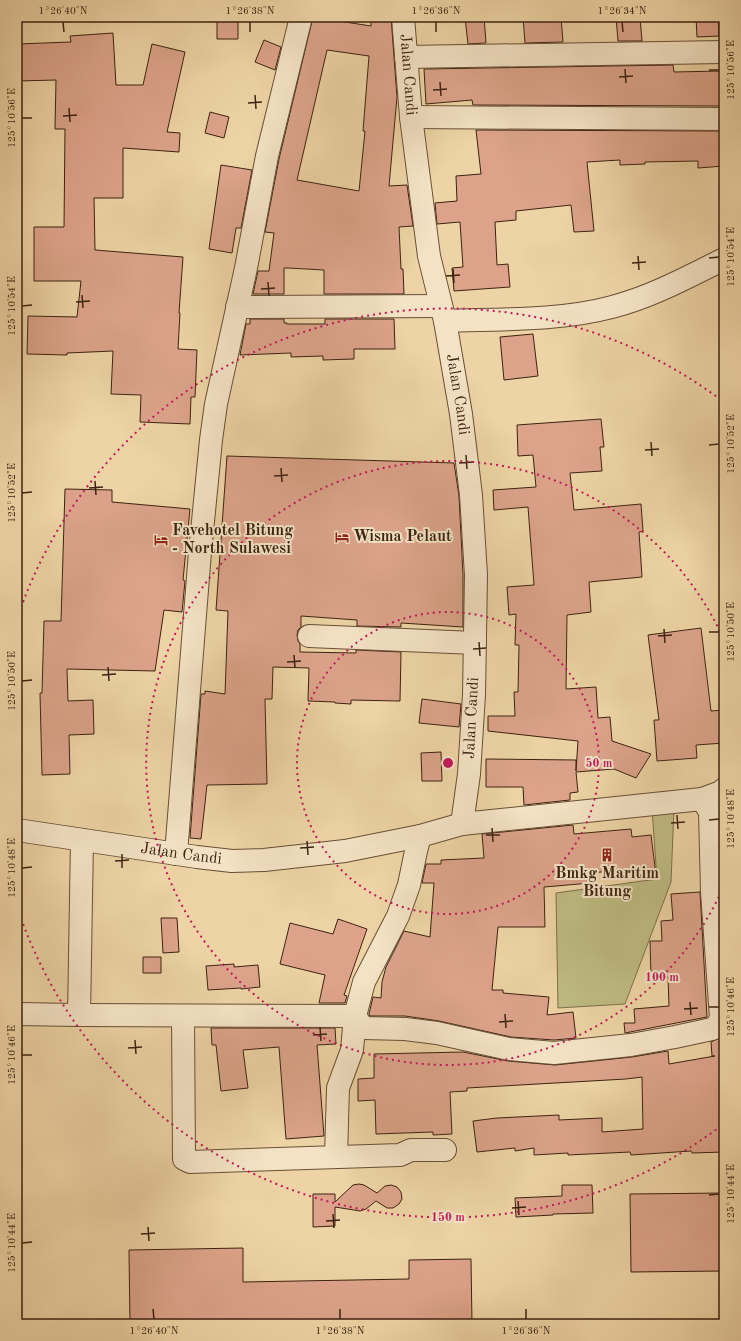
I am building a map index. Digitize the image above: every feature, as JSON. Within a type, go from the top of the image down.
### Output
[{"type":"street","points":[[176,854],[200,552],[216,404],[246,268],[267,156],[301,17]]},
{"type":"street","name":"Jalan Candi","points":[[403,17],[411,117],[429,256],[443,314],[460,414],[470,494],[476,575],[474,695],[469,774],[462,824]]},
{"type":"street","points":[[406,57],[724,52]]},
{"type":"street","points":[[411,117],[724,119]]},
{"type":"street","points":[[237,308],[529,318],[583,313],[611,307],[641,298],[724,259]]},
{"type":"street","points":[[310,636],[475,643]]},
{"type":"street","name":"Jalan Candi","points":[[17,830],[232,861],[264,860],[345,851],[446,830],[462,824],[702,799],[721,792],[724,789]]},
{"type":"street","points":[[355,1016],[363,1028],[424,1031],[509,1049],[554,1053],[639,1043],[712,1029],[717,1026],[721,1018],[712,892],[710,812],[702,799]]},
{"type":"street","points":[[336,1157],[338,1088],[352,1050],[355,1016],[364,982],[398,916],[409,885],[420,836]]},
{"type":"street","points":[[79,1015],[82,840]]},
{"type":"street","points":[[17,1014],[355,1016]]},
{"type":"street","points":[[183,1016],[184,1159],[190,1162],[400,1156],[411,1150],[445,1150]]},
{"type":"shaded area","points":[[674,808],[671,882],[625,1004],[558,1008],[556,893],[657,879],[652,809]]},
{"type":"building","points":[[217,17],[238,17],[238,39],[217,39]]},
{"type":"building","points":[[313,17],[371,26],[371,17],[391,17],[397,97],[389,186],[407,185],[413,226],[399,227],[404,294],[324,294],[324,270],[284,268],[284,294],[253,294],[258,271],[269,271],[274,233],[265,232],[279,159]],"holes":[[[327,50],[369,56],[363,131],[365,131],[359,191],[297,180]]]},
{"type":"building","points":[[465,17],[484,17],[486,43],[468,44]]},
{"type":"building","points":[[523,17],[561,17],[563,42],[525,43]]},
{"type":"building","points":[[616,17],[640,17],[642,41],[618,41]]},
{"type":"building","points":[[696,17],[718,17],[719,36],[697,37]]},
{"type":"building","points":[[113,33],[116,85],[143,85],[152,44],[185,52],[167,132],[180,133],[179,152],[123,148],[123,198],[94,198],[95,250],[183,257],[178,349],[197,350],[195,397],[191,397],[190,424],[140,422],[141,395],[111,394],[113,351],[67,353],[67,355],[27,354],[28,316],[77,317],[81,281],[34,281],[34,227],[64,227],[65,129],[55,129],[56,80],[17,81],[17,44],[71,42],[70,36]]},
{"type":"building","points":[[264,40],[281,47],[275,70],[255,62]]},
{"type":"building","points":[[673,65],[674,72],[721,71],[723,106],[473,105],[472,100],[426,104],[424,69]]},
{"type":"building","points":[[210,112],[229,117],[224,138],[205,133]]},
{"type":"building","points":[[476,130],[723,131],[724,166],[698,168],[698,161],[645,162],[645,164],[620,165],[620,160],[587,162],[594,231],[574,232],[571,205],[516,211],[516,220],[495,222],[497,265],[508,264],[510,287],[454,291],[452,268],[463,267],[460,222],[437,224],[435,203],[457,201],[456,176],[481,174]]},
{"type":"building","points":[[221,165],[252,170],[241,228],[236,228],[232,253],[209,249]]},
{"type":"building","points":[[250,319],[284,319],[284,323],[287,324],[325,324],[325,319],[394,319],[395,349],[354,349],[354,359],[323,360],[323,356],[291,357],[291,353],[240,355],[246,324],[250,324]]},
{"type":"building","points":[[533,334],[538,376],[504,380],[500,337]]},
{"type":"building","points":[[601,419],[604,447],[600,447],[602,471],[570,473],[574,510],[641,504],[643,531],[639,532],[642,577],[589,582],[591,612],[567,615],[566,689],[596,687],[598,718],[610,717],[612,741],[651,754],[636,778],[614,769],[576,772],[578,792],[570,793],[570,800],[524,805],[523,787],[486,787],[486,759],[576,760],[576,771],[578,741],[488,731],[488,716],[515,716],[514,692],[518,692],[519,645],[515,645],[516,614],[509,615],[507,587],[534,585],[528,507],[494,510],[493,490],[536,487],[533,455],[518,456],[517,425]]},
{"type":"building","name":"Wisma Pelaut","points":[[227,456],[454,463],[459,496],[463,575],[463,627],[401,623],[401,627],[357,626],[357,620],[301,616],[301,627],[298,630],[297,635],[300,644],[300,652],[356,653],[356,650],[401,652],[400,701],[351,700],[351,704],[308,701],[309,668],[273,667],[272,699],[265,699],[267,784],[207,785],[201,839],[190,838],[201,694],[205,694],[205,691],[225,694],[228,611],[216,610]]},
{"type":"building","points":[[65,489],[112,490],[112,502],[190,509],[183,580],[185,581],[182,612],[164,610],[155,671],[67,669],[68,701],[93,700],[94,734],[69,735],[70,774],[42,775],[40,693],[42,693],[44,621],[61,621]]},
{"type":"building","points":[[701,628],[711,711],[724,710],[724,743],[696,745],[697,758],[657,761],[654,720],[659,720],[648,635]]},
{"type":"building","points":[[422,699],[461,704],[459,727],[419,723]]},
{"type":"building","points":[[441,752],[442,781],[422,781],[421,753]]},
{"type":"building","points":[[573,825],[574,834],[631,829],[632,837],[651,835],[656,875],[635,877],[634,869],[590,873],[591,883],[544,887],[545,927],[498,927],[492,990],[503,990],[503,993],[549,997],[547,1015],[573,1012],[576,1038],[554,1040],[511,1037],[439,1021],[405,1016],[370,1016],[369,1014],[373,997],[381,998],[382,982],[386,967],[404,931],[430,937],[434,883],[422,883],[426,864],[441,864],[441,860],[484,858],[482,834]]},
{"type":"building","points":[[700,892],[707,1017],[625,1033],[624,1023],[635,1023],[634,1009],[669,1006],[668,976],[651,977],[650,941],[662,941],[661,921],[673,920],[671,894]]},
{"type":"building","points":[[161,918],[177,918],[179,952],[163,953]]},
{"type":"building","points":[[338,919],[367,929],[344,995],[347,996],[345,1003],[319,1003],[325,975],[280,964],[290,923],[333,934]]},
{"type":"building","points":[[143,957],[161,957],[161,973],[143,973]]},
{"type":"building","points":[[234,964],[234,967],[258,965],[260,987],[208,990],[206,966]]},
{"type":"building","points":[[211,1028],[335,1028],[336,1044],[317,1045],[324,1136],[286,1139],[279,1047],[243,1050],[248,1088],[221,1091],[216,1045],[212,1045]]},
{"type":"building","points":[[724,1036],[724,1152],[692,1153],[691,1151],[631,1155],[630,1152],[534,1155],[534,1148],[515,1151],[515,1148],[477,1152],[473,1121],[497,1118],[559,1115],[559,1120],[602,1118],[602,1132],[643,1129],[642,1077],[467,1088],[467,1091],[450,1092],[452,1134],[433,1135],[433,1132],[376,1134],[375,1100],[358,1101],[358,1079],[374,1078],[374,1054],[463,1052],[508,1061],[555,1065],[632,1057],[668,1051],[669,1064],[715,1056],[712,1056],[711,1042]]},
{"type":"building","points":[[353,1185],[364,1185],[377,1193],[385,1186],[391,1185],[397,1187],[401,1192],[402,1199],[399,1204],[393,1208],[387,1208],[376,1201],[366,1209],[360,1211],[335,1207],[335,1226],[313,1227],[313,1194],[335,1194],[335,1202]]},
{"type":"building","points":[[562,1185],[592,1185],[593,1213],[516,1217],[515,1198],[562,1196]]},
{"type":"building","points":[[724,1193],[724,1271],[631,1272],[630,1194]]},
{"type":"building","points":[[243,1248],[243,1282],[409,1279],[409,1260],[471,1259],[472,1324],[130,1324],[129,1250]]},
{"type":"place","name":"Wisma Pelaut","points":[[342,537]]},
{"type":"place","name":"Favehotel Bitung - North Sulawesi","points":[[161,540]]},
{"type":"place","name":"Bmkg Maritim Bitung","points":[[607,855]]}]
